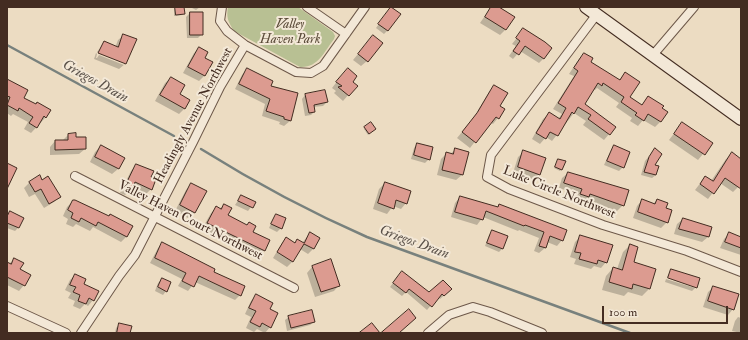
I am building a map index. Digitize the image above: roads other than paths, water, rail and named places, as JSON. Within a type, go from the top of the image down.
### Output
[{"type":"main road","points":[[586,7],[741,119]]},
{"type":"street","points":[[222,7],[220,21],[226,32],[245,45]]},
{"type":"street","points":[[308,7],[346,34]]},
{"type":"street","name":"Headingly Avenue Northwest","points":[[81,333],[119,276],[135,255],[220,87],[245,45],[296,72],[311,73],[323,66],[365,7]]},
{"type":"street","points":[[653,55],[694,7]]},
{"type":"street","name":"Luke Circle Northwest","points":[[597,14],[491,155],[487,177],[509,189],[603,225],[687,251],[741,272]]},
{"type":"street","name":"Valley Haven Court Northwest","points":[[75,176],[294,288]]},
{"type":"street","points":[[7,306],[66,333]]},
{"type":"street","points":[[428,333],[449,315],[473,307],[490,312],[542,333]]},
{"type":"waterway","name":"Griegos Drain","points":[[7,45],[174,136]]},
{"type":"waterway","name":"Griegos Drain","points":[[201,149],[282,196],[367,237],[630,333]]},
{"type":"park label","name":"Valley Haven Park","points":[[290,32]]}]
